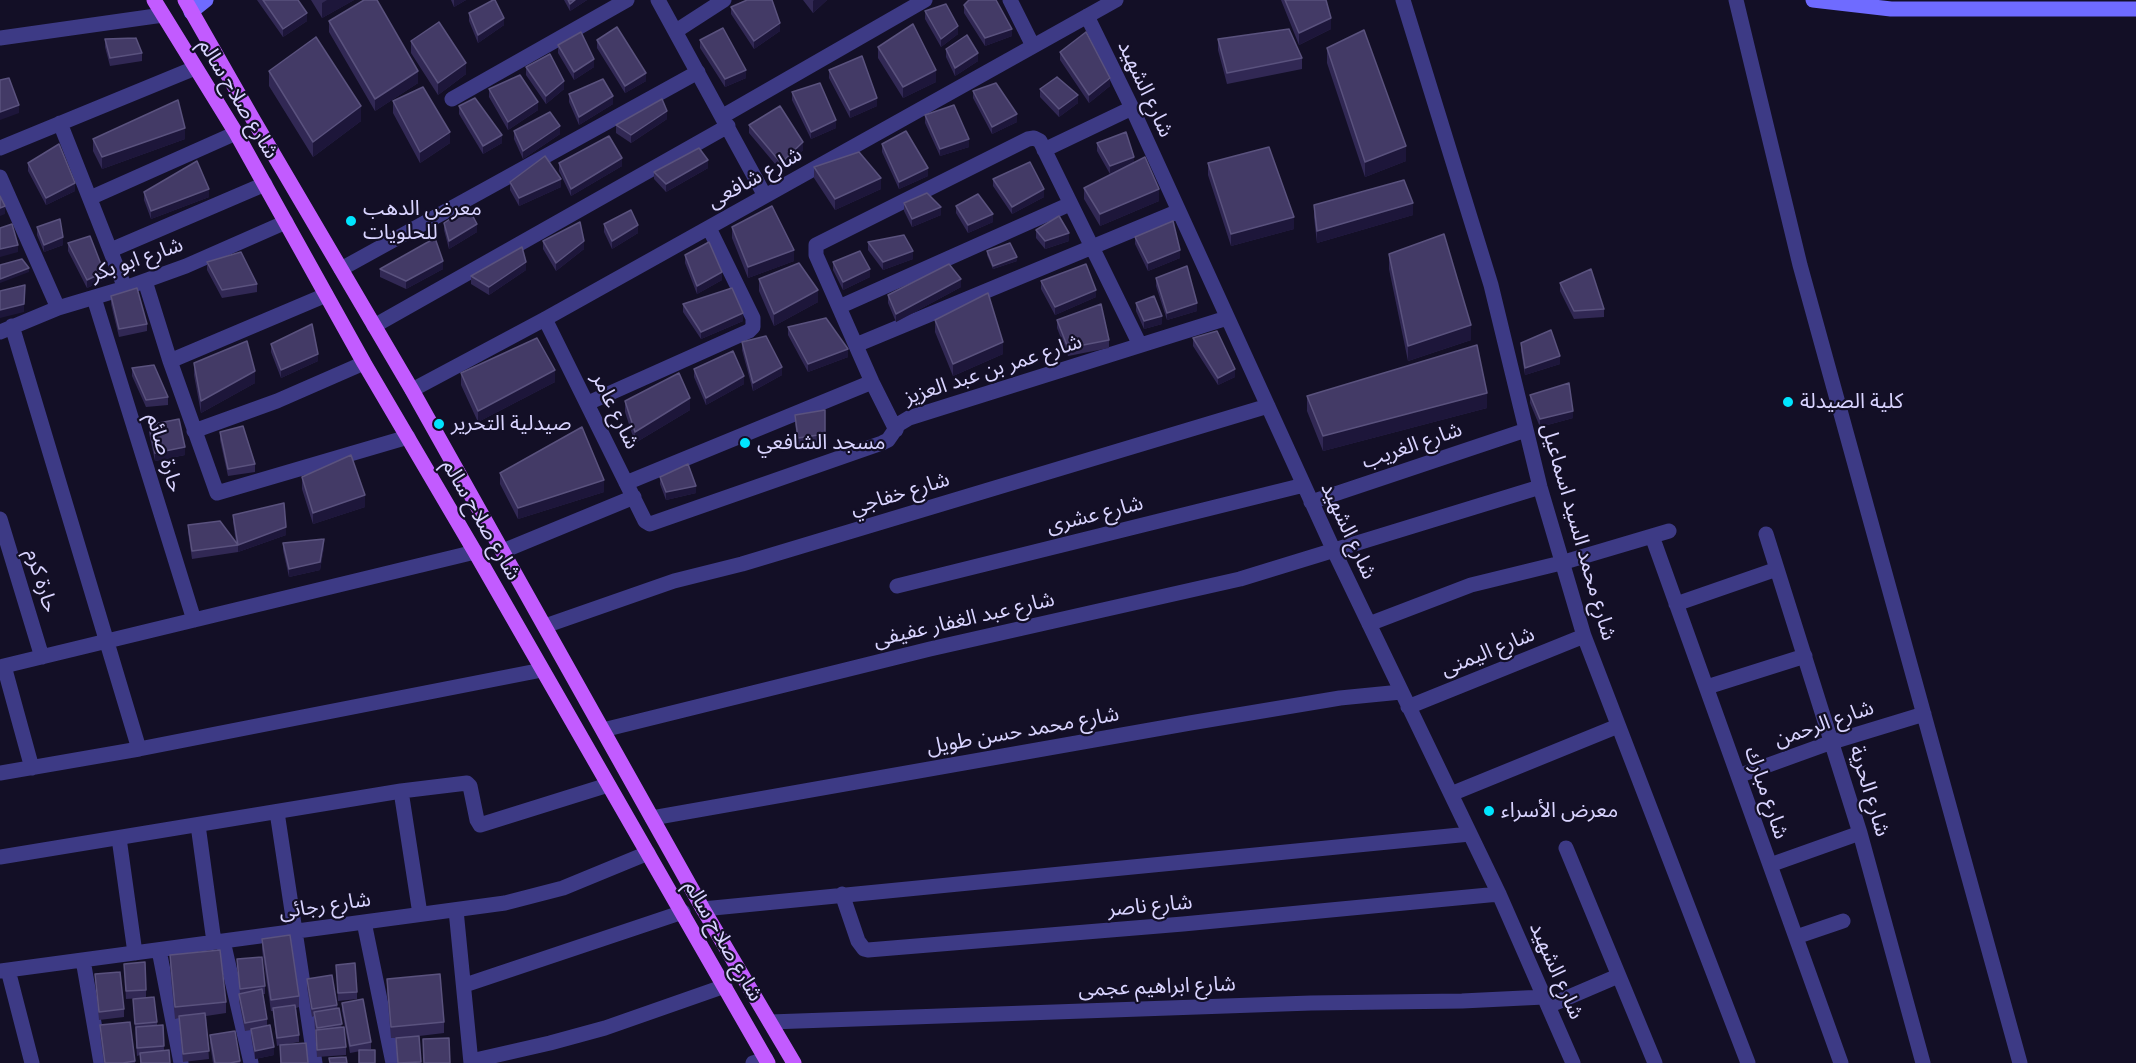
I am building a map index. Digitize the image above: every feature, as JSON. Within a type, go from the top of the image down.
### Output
[{"type":"main road","name":"شارع صلاح سالم","points":[[154,0],[236,133],[364,363],[683,912],[725,986],[762,1062]]},
{"type":"main road","name":"شارع صلاح سالم","points":[[188,6],[412,390],[652,818],[794,1063]]},
{"type":"street","points":[[188,6],[206,0]]},
{"type":"street","points":[[452,99],[627,0]]},
{"type":"street","points":[[658,0],[765,196]]},
{"type":"street","points":[[676,31],[724,0]]},
{"type":"street","points":[[374,326],[725,121],[926,0]]},
{"type":"street","points":[[1010,0],[1033,46]]},
{"type":"street","name":"شارع شافعى","points":[[412,390],[545,319],[1116,0]]},
{"type":"street","name":"شارع محمد السيد اسماعيل","points":[[1403,0],[1491,285],[1540,487],[1584,636],[1748,1063]]},
{"type":"street","points":[[1736,0],[1800,265],[2020,1063]]},
{"type":"street","points":[[1812,0],[1891,9],[2136,9]]},
{"type":"street","points":[[0,38],[163,15]]},
{"type":"street","name":"شارع الشهيد","points":[[1087,16],[1132,108],[1311,502],[1499,894],[1574,1063]]},
{"type":"street","points":[[0,148],[195,68]]},
{"type":"street","points":[[341,269],[698,72]]},
{"type":"street","points":[[1044,150],[1132,108]]},
{"type":"street","points":[[60,123],[125,288]]},
{"type":"street","points":[[90,198],[236,133]]},
{"type":"street","points":[[896,430],[872,382],[815,249],[821,241],[1028,139],[1034,138],[1040,141],[1140,345]]},
{"type":"street","points":[[0,177],[58,308]]},
{"type":"street","points":[[111,250],[265,184]]},
{"type":"street","points":[[839,307],[1070,204]]},
{"type":"street","points":[[856,345],[1179,211]]},
{"type":"street","name":"شارع ابو بكر","points":[[6,329],[58,308],[145,281],[213,255],[286,222]]},
{"type":"street","points":[[588,403],[749,331],[753,327],[753,318],[709,228]]},
{"type":"street","points":[[145,281],[170,362],[215,491],[219,494],[408,437]]},
{"type":"street","points":[[170,362],[326,295]]},
{"type":"street","name":"حارة صائم","points":[[94,298],[194,620]]},
{"type":"street","name":"شارع عمر بن عبد العزيز","points":[[647,522],[654,523],[882,443],[888,440],[899,424],[909,418],[1227,318]]},
{"type":"street","name":"شارع عامر","points":[[545,319],[647,522]]},
{"type":"street","points":[[6,329],[107,641],[139,749]]},
{"type":"street","points":[[194,431],[277,400],[364,363]]},
{"type":"street","points":[[627,483],[872,382]]},
{"type":"street","name":"شارع خفاجي","points":[[545,626],[674,581],[742,564],[1268,406]]},
{"type":"street","name":"شارع الغريب","points":[[1311,502],[1526,430]]},
{"type":"street","name":"شارع عشرى","points":[[897,586],[1304,486]]},
{"type":"street","name":"شارع عبد الغفار عفيفى","points":[[603,730],[942,647],[1240,579],[1540,487]]},
{"type":"street","points":[[503,551],[634,497]]},
{"type":"street","name":"حارة كرم","points":[[0,519],[42,657]]},
{"type":"street","points":[[1369,624],[1449,592],[1561,563],[1669,531]]},
{"type":"street","name":"شارع الحرية","points":[[1766,534],[1860,833],[1923,1063]]},
{"type":"street","name":"شارع مبارك","points":[[1652,536],[1841,1063]]},
{"type":"street","points":[[32,768],[2,666],[475,552]]},
{"type":"street","points":[[1676,604],[1777,568]]},
{"type":"street","name":"شارع اليمنى","points":[[1408,706],[1584,636]]},
{"type":"street","points":[[1707,687],[1805,656]]},
{"type":"street","points":[[0,773],[139,749],[542,670]]},
{"type":"street","name":"شارع محمد حسن طويل","points":[[652,818],[1190,723],[1340,699],[1401,692]]},
{"type":"street","name":"شارع الرحمن","points":[[1738,776],[1832,742],[1924,714]]},
{"type":"street","points":[[1451,795],[1618,726]]},
{"type":"street","points":[[0,857],[401,791],[467,783],[470,786],[480,825],[608,785]]},
{"type":"street","points":[[401,791],[420,914]]},
{"type":"street","points":[[277,812],[315,1063]]},
{"type":"street","points":[[198,825],[219,941],[251,1063]]},
{"type":"street","points":[[1770,866],[1860,833]]},
{"type":"street","points":[[704,909],[1470,834]]},
{"type":"street","points":[[119,838],[135,953]]},
{"type":"street","points":[[1566,848],[1654,1063]]},
{"type":"street","name":"شارع رجائى","points":[[4,971],[505,903],[544,894],[648,853]]},
{"type":"street","name":"شارع ناصر","points":[[842,894],[858,941],[864,949],[868,950],[1183,924],[1499,894]]},
{"type":"street","points":[[456,909],[471,1062],[604,1028],[725,986]]},
{"type":"street","points":[[465,985],[683,912]]},
{"type":"street","points":[[1796,937],[1843,921]]},
{"type":"street","points":[[364,922],[393,1063]]},
{"type":"street","points":[[159,950],[181,1063]]},
{"type":"street","points":[[83,960],[101,1063]]},
{"type":"street","points":[[4,971],[32,1063]]},
{"type":"street","points":[[1546,1001],[1618,976]]},
{"type":"street","name":"شارع ابراهيم عجمى","points":[[770,1022],[1311,1003],[1546,1001]]},
{"type":"building","points":[[263,0],[298,0],[307,13],[283,29]]},
{"type":"building","points":[[364,0],[377,0],[418,71],[375,99],[329,21]]},
{"type":"building","points":[[493,0],[504,18],[478,35],[469,13]]},
{"type":"building","points":[[747,0],[772,0],[780,23],[754,41],[731,7]]},
{"type":"building","points":[[969,0],[996,0],[1012,29],[985,38],[964,5]]},
{"type":"building","points":[[1285,0],[1326,0],[1331,18],[1299,33]]},
{"type":"building","points":[[946,4],[958,26],[941,39],[925,11]]},
{"type":"building","points":[[439,22],[466,63],[438,83],[411,41]]},
{"type":"building","points":[[913,24],[936,70],[903,87],[878,47]]},
{"type":"building","points":[[617,27],[646,73],[625,86],[597,40]]},
{"type":"building","points":[[723,28],[746,70],[725,79],[700,40]]},
{"type":"building","points":[[1289,29],[1302,58],[1227,73],[1218,39]]},
{"type":"building","points":[[1364,30],[1406,146],[1365,162],[1327,48]]},
{"type":"building","points":[[581,32],[594,59],[574,72],[558,45]]},
{"type":"building","points":[[1086,32],[1110,78],[1089,95],[1060,52]]},
{"type":"building","points":[[967,35],[978,53],[955,68],[946,49]]},
{"type":"building","points":[[316,37],[361,106],[313,142],[269,71]]},
{"type":"building","points":[[136,38],[142,53],[110,58],[105,39]]},
{"type":"building","points":[[550,54],[564,81],[546,96],[526,67]]},
{"type":"building","points":[[862,56],[877,98],[850,110],[829,70]]},
{"type":"building","points":[[520,75],[538,102],[508,122],[489,89]]},
{"type":"building","points":[[1057,77],[1078,95],[1059,109],[1040,89]]},
{"type":"building","points":[[9,78],[19,105],[0,112],[0,80]]},
{"type":"building","points":[[603,79],[613,96],[579,117],[569,94]]},
{"type":"building","points":[[820,83],[836,120],[811,132],[792,92]]},
{"type":"building","points":[[996,83],[1017,114],[992,127],[973,91]]},
{"type":"building","points":[[423,87],[450,132],[420,152],[393,101]]},
{"type":"building","points":[[475,98],[502,135],[483,146],[459,106]]},
{"type":"building","points":[[662,99],[667,111],[631,135],[616,125]]},
{"type":"building","points":[[178,100],[185,128],[102,157],[93,139]]},
{"type":"building","points":[[954,105],[969,139],[940,149],[925,115]]},
{"type":"building","points":[[780,106],[803,142],[781,163],[749,125]]},
{"type":"building","points":[[550,112],[560,126],[523,151],[514,131]]},
{"type":"building","points":[[906,131],[928,168],[899,182],[882,144]]},
{"type":"building","points":[[1126,132],[1134,157],[1110,166],[1097,143]]},
{"type":"building","points":[[609,136],[622,158],[571,189],[559,163]]},
{"type":"building","points":[[59,144],[75,183],[46,198],[28,163]]},
{"type":"building","points":[[1269,147],[1294,217],[1231,234],[1208,163]]},
{"type":"building","points":[[699,148],[708,160],[666,184],[654,172]]},
{"type":"building","points":[[859,152],[881,178],[835,199],[814,167]]},
{"type":"building","points":[[545,156],[561,179],[519,198],[510,182]]},
{"type":"building","points":[[1145,157],[1159,189],[1100,214],[1084,188]]},
{"type":"building","points":[[197,161],[209,189],[151,211],[144,192]]},
{"type":"building","points":[[1030,162],[1044,189],[1012,207],[993,179]]},
{"type":"building","points":[[1404,180],[1413,203],[1317,231],[1314,205]]},
{"type":"building","points":[[927,193],[941,207],[912,219],[904,203]]},
{"type":"building","points":[[978,194],[993,214],[968,225],[956,206]]},
{"type":"building","points":[[0,196],[5,206],[0,208]]},
{"type":"building","points":[[772,206],[794,250],[748,267],[732,227]]},
{"type":"building","points":[[468,207],[477,224],[449,241],[444,223]]},
{"type":"building","points":[[631,210],[638,225],[612,241],[604,224]]},
{"type":"building","points":[[1059,216],[1069,233],[1045,241],[1036,230]]},
{"type":"building","points":[[60,219],[63,237],[44,245],[37,227]]},
{"type":"building","points":[[1173,221],[1180,250],[1148,263],[1135,237]]},
{"type":"building","points":[[580,222],[584,241],[556,263],[543,241]]},
{"type":"building","points":[[12,224],[18,245],[0,249],[0,228]]},
{"type":"building","points":[[1444,234],[1471,325],[1408,346],[1389,254]]},
{"type":"building","points":[[904,235],[913,251],[883,262],[868,242]]},
{"type":"building","points":[[90,236],[104,272],[87,280],[68,243]]},
{"type":"building","points":[[435,238],[443,261],[406,281],[380,269]]},
{"type":"building","points":[[709,242],[722,272],[697,286],[685,255]]},
{"type":"building","points":[[1010,243],[1017,257],[993,266],[987,251]]},
{"type":"building","points":[[522,247],[526,262],[489,287],[471,276]]},
{"type":"building","points":[[860,251],[870,269],[843,282],[833,262]]},
{"type":"building","points":[[241,252],[257,284],[222,290],[207,262]]},
{"type":"building","points":[[22,259],[29,268],[0,279],[0,265]]},
{"type":"building","points":[[799,263],[818,290],[774,314],[759,279]]},
{"type":"building","points":[[949,264],[961,279],[896,314],[888,295]]},
{"type":"building","points":[[1086,264],[1096,290],[1055,307],[1041,281]]},
{"type":"building","points":[[1187,266],[1197,303],[1167,313],[1156,278]]},
{"type":"building","points":[[1591,269],[1604,309],[1574,311],[1560,283]]},
{"type":"building","points":[[25,285],[24,304],[0,310],[0,291]]},
{"type":"building","points":[[137,288],[147,324],[119,329],[111,296]]},
{"type":"building","points":[[732,288],[743,313],[701,332],[683,304]]},
{"type":"building","points":[[988,293],[1003,342],[953,364],[935,320]]},
{"type":"building","points":[[1154,296],[1162,316],[1144,321],[1136,303]]},
{"type":"building","points":[[1101,304],[1109,340],[1068,348],[1057,320]]},
{"type":"building","points":[[826,318],[848,349],[808,364],[788,327]]},
{"type":"building","points":[[312,324],[318,354],[281,370],[271,344]]},
{"type":"building","points":[[1551,330],[1560,356],[1525,368],[1521,343]]},
{"type":"building","points":[[1217,331],[1235,369],[1218,378],[1193,338]]},
{"type":"building","points":[[766,336],[782,367],[753,383],[742,342]]},
{"type":"building","points":[[537,338],[555,370],[478,411],[461,373]]},
{"type":"building","points":[[247,341],[255,371],[201,401],[194,363]]},
{"type":"building","points":[[1477,345],[1487,393],[1323,436],[1307,396]]},
{"type":"building","points":[[733,351],[744,376],[706,398],[694,369]]},
{"type":"building","points":[[154,365],[168,397],[146,400],[132,368]]},
{"type":"building","points":[[679,373],[690,398],[635,432],[625,401]]},
{"type":"building","points":[[1569,383],[1573,411],[1540,419],[1530,395]]},
{"type":"building","points":[[825,410],[825,434],[798,438],[795,415]]},
{"type":"building","points":[[179,419],[185,447],[155,453],[149,425]]},
{"type":"building","points":[[243,426],[255,464],[228,469],[220,432]]},
{"type":"building","points":[[582,427],[604,480],[518,508],[500,473]]},
{"type":"building","points":[[351,455],[365,495],[313,513],[302,477]]},
{"type":"building","points":[[688,464],[696,486],[666,492],[660,477]]},
{"type":"building","points":[[284,503],[286,527],[238,545],[233,515]]},
{"type":"building","points":[[220,521],[238,545],[192,551],[188,525]]},
{"type":"building","points":[[324,539],[320,562],[289,569],[283,543]]},
{"type":"building","points":[[290,935],[299,996],[271,1000],[262,939]]},
{"type":"building","points":[[220,950],[226,1002],[175,1007],[170,955]]},
{"type":"building","points":[[262,957],[265,986],[240,989],[237,959]]},
{"type":"building","points":[[145,962],[146,990],[126,991],[124,964]]},
{"type":"building","points":[[355,963],[357,992],[338,993],[336,965]]},
{"type":"building","points":[[120,972],[124,1009],[99,1012],[95,974]]},
{"type":"building","points":[[440,974],[444,1022],[391,1027],[387,979]]},
{"type":"building","points":[[332,975],[337,1005],[312,1009],[307,979]]},
{"type":"building","points":[[262,989],[267,1019],[245,1023],[239,994]]},
{"type":"building","points":[[154,997],[157,1022],[135,1024],[133,999]]},
{"type":"building","points":[[363,999],[371,1042],[350,1046],[342,1003]]},
{"type":"building","points":[[295,1005],[299,1035],[277,1038],[273,1008]]},
{"type":"building","points":[[339,1008],[342,1024],[317,1028],[314,1012]]},
{"type":"building","points":[[205,1013],[209,1051],[183,1054],[179,1016]]},
{"type":"building","points":[[130,1022],[135,1061],[105,1063],[100,1025]]},
{"type":"building","points":[[163,1025],[164,1046],[137,1048],[136,1027]]},
{"type":"building","points":[[270,1025],[274,1047],[255,1051],[251,1029]]},
{"type":"building","points":[[344,1027],[346,1047],[317,1050],[316,1030]]},
{"type":"building","points":[[235,1031],[240,1061],[215,1063],[210,1035]]},
{"type":"building","points":[[419,1036],[421,1062],[398,1063],[396,1038]]},
{"type":"building","points":[[449,1038],[450,1063],[424,1063],[423,1039]]},
{"type":"building","points":[[306,1043],[308,1063],[281,1063],[280,1045]]},
{"type":"building","points":[[169,1050],[170,1063],[141,1063],[140,1053]]},
{"type":"building","points":[[359,1050],[375,1050],[375,1063],[359,1063]]},
{"type":"building","points":[[346,1057],[347,1063],[330,1063],[329,1058]]},
{"type":"place","name":"معرض الدهب للحلويات","points":[[351,221]]},
{"type":"place","name":"كلية الصيدلة","points":[[1788,402]]},
{"type":"place","name":"صيدلية التحرير","points":[[439,424]]},
{"type":"place","name":"مسجد الشافعي","points":[[745,443]]},
{"type":"place","name":"معرض الأسراء","points":[[1489,811]]}]
